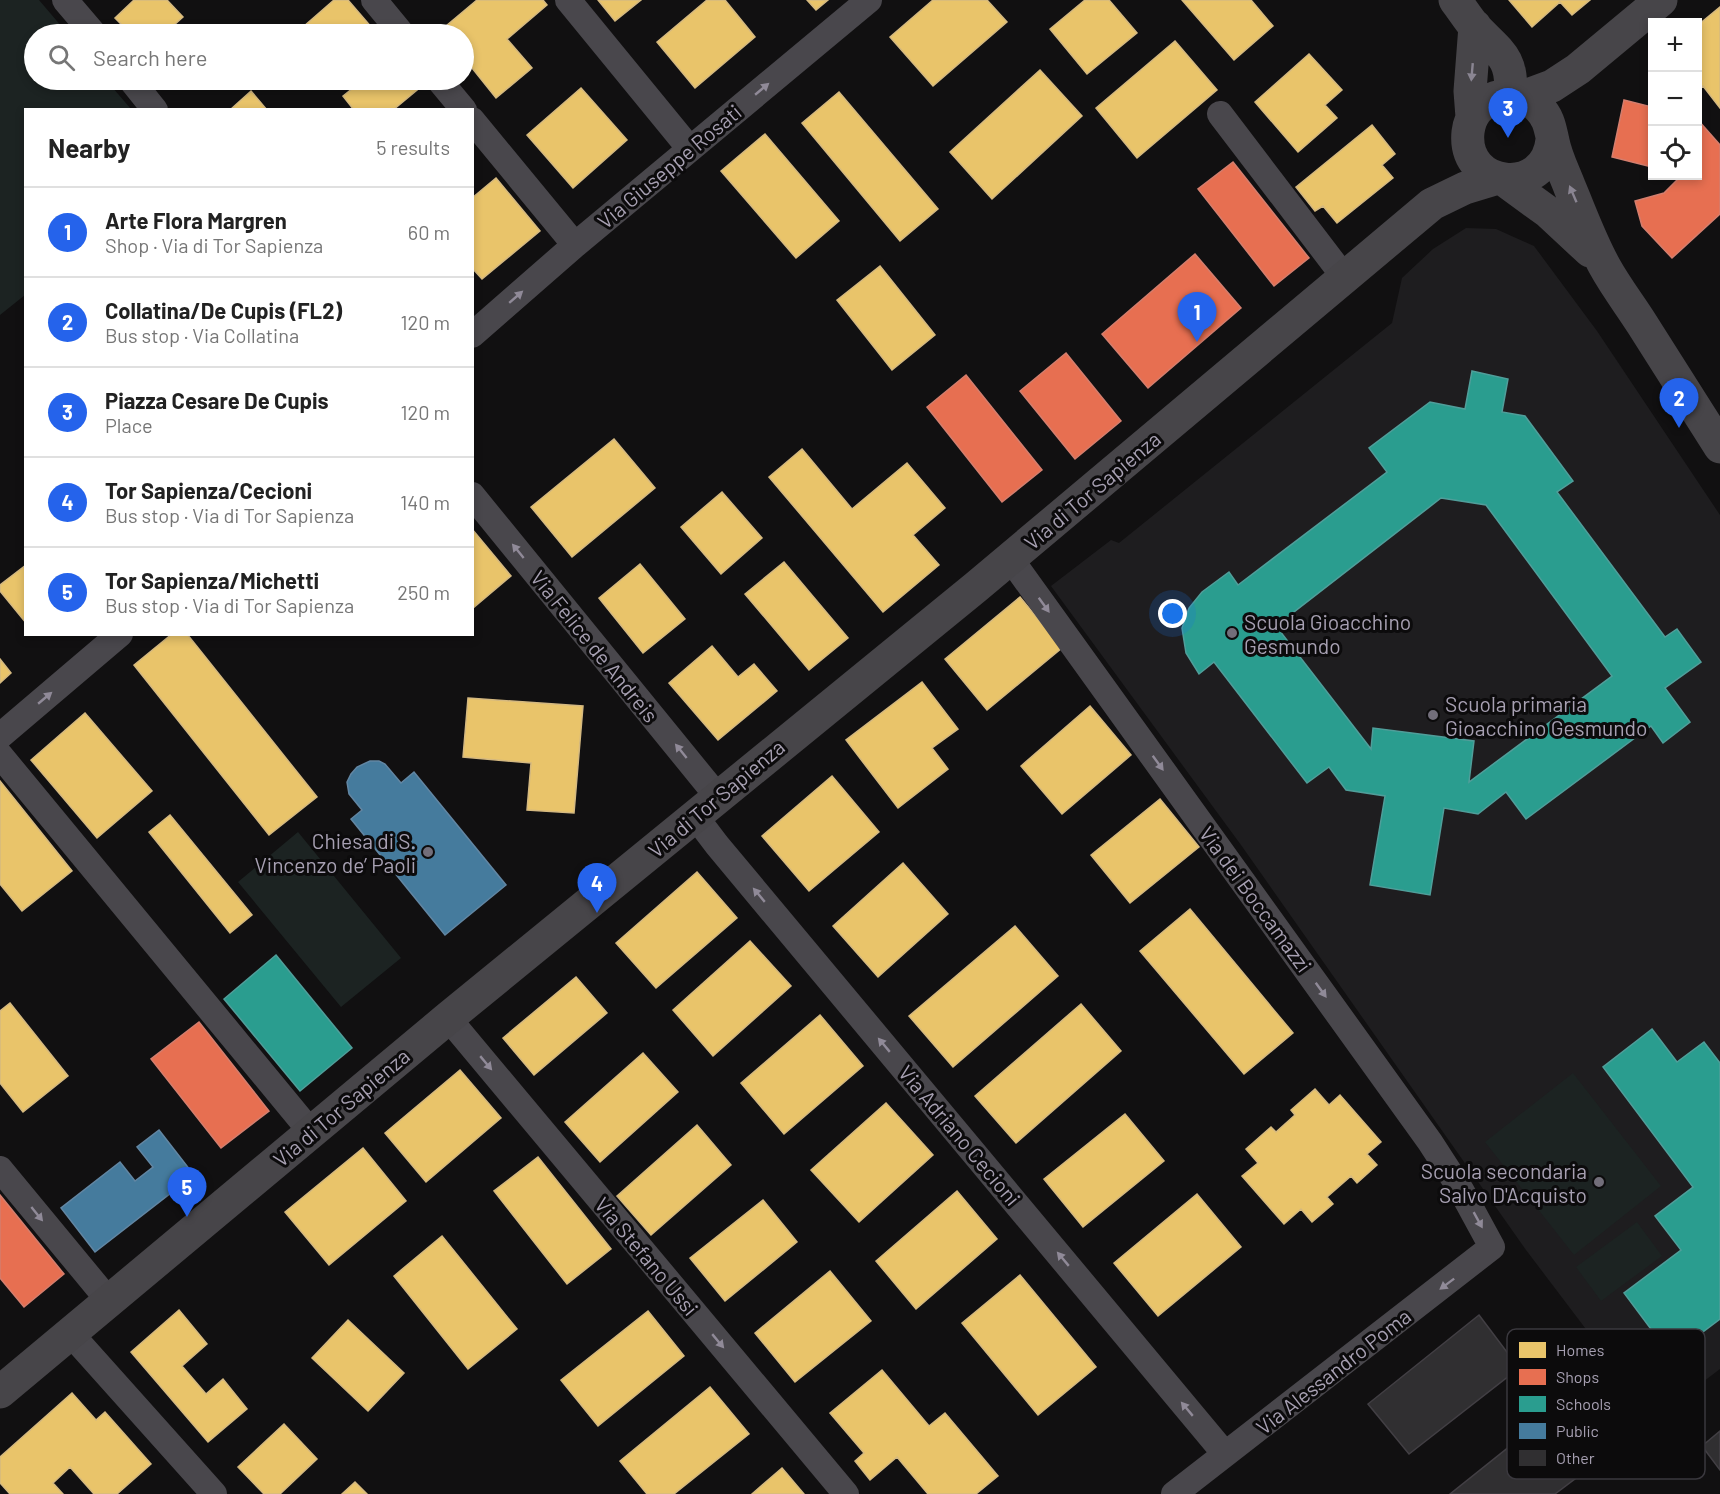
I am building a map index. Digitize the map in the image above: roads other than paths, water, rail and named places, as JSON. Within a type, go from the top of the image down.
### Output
[{"type":"street","points":[[65,0],[85,24]]},
{"type":"street","points":[[374,0],[394,24]]},
{"type":"street","points":[[568,0],[690,149]]},
{"type":"street","name":"Via Giuseppe Rosati","points":[[474,333],[575,245],[869,0]]},
{"type":"street","points":[[1455,0],[1508,62],[1516,95],[1539,108],[1549,122],[1570,187],[1605,266],[1720,447]]},
{"type":"street","points":[[1432,204],[1479,107],[1491,99],[1552,86],[1578,69],[1661,0]]},
{"type":"street","points":[[1475,26],[1470,91],[1470,151],[1476,163],[1485,172],[1501,179],[1548,212],[1605,266]]},
{"type":"street","points":[[1432,204],[1465,188],[1501,179],[1518,179],[1537,170],[1546,160],[1555,113],[1562,92],[1578,69]]},
{"type":"street","points":[[139,90],[153,108]]},
{"type":"street","points":[[447,90],[462,108]]},
{"type":"street","points":[[1220,114],[1345,278]]},
{"type":"street","points":[[474,122],[575,245]]},
{"type":"street","name":"Via di Tor Sapienza","points":[[0,1392],[448,1018],[1010,558],[1432,204]]},
{"type":"street","name":"Via Felice de Andreis","points":[[474,498],[707,807]]},
{"type":"street","name":"Via dei Boccamazzi","points":[[1010,558],[1431,1142],[1461,1190],[1492,1247]]},
{"type":"street","points":[[0,736],[118,636]]},
{"type":"street","points":[[0,755],[311,1132]]},
{"type":"street","name":"Via Adriano Cecioni","points":[[707,807],[717,845],[1225,1454]]},
{"type":"street","name":"Via Stefano Ussi","points":[[448,1018],[846,1494]]},
{"type":"street","points":[[0,1169],[109,1301]]},
{"type":"street","name":"Via Alessandro Poma","points":[[1174,1494],[1492,1247]]},
{"type":"street","points":[[70,1333],[214,1494]]},
{"type":"place","name":"Piazza Cesare De Cupis","points":[[1508,138]]},
{"type":"place","name":"Arte Flora Margren","points":[[1197,342]]},
{"type":"place","name":"Collatina/De Cupis (FL2)","points":[[1679,428]]},
{"type":"place","name":"Scuola Gioacchino Gesmundo","points":[[1232,633]]},
{"type":"place","name":"Scuola primaria Gioacchino Gesmundo","points":[[1433,715]]},
{"type":"place","name":"Chiesa di S. Vincenzo de’ Paoli","points":[[428,852]]},
{"type":"place","name":"Tor Sapienza/Cecioni","points":[[597,913]]},
{"type":"place","name":"Scuola secondaria Salvo D'Acquisto","points":[[1599,1182]]},
{"type":"place","name":"Tor Sapienza/Michetti","points":[[187,1217]]}]
